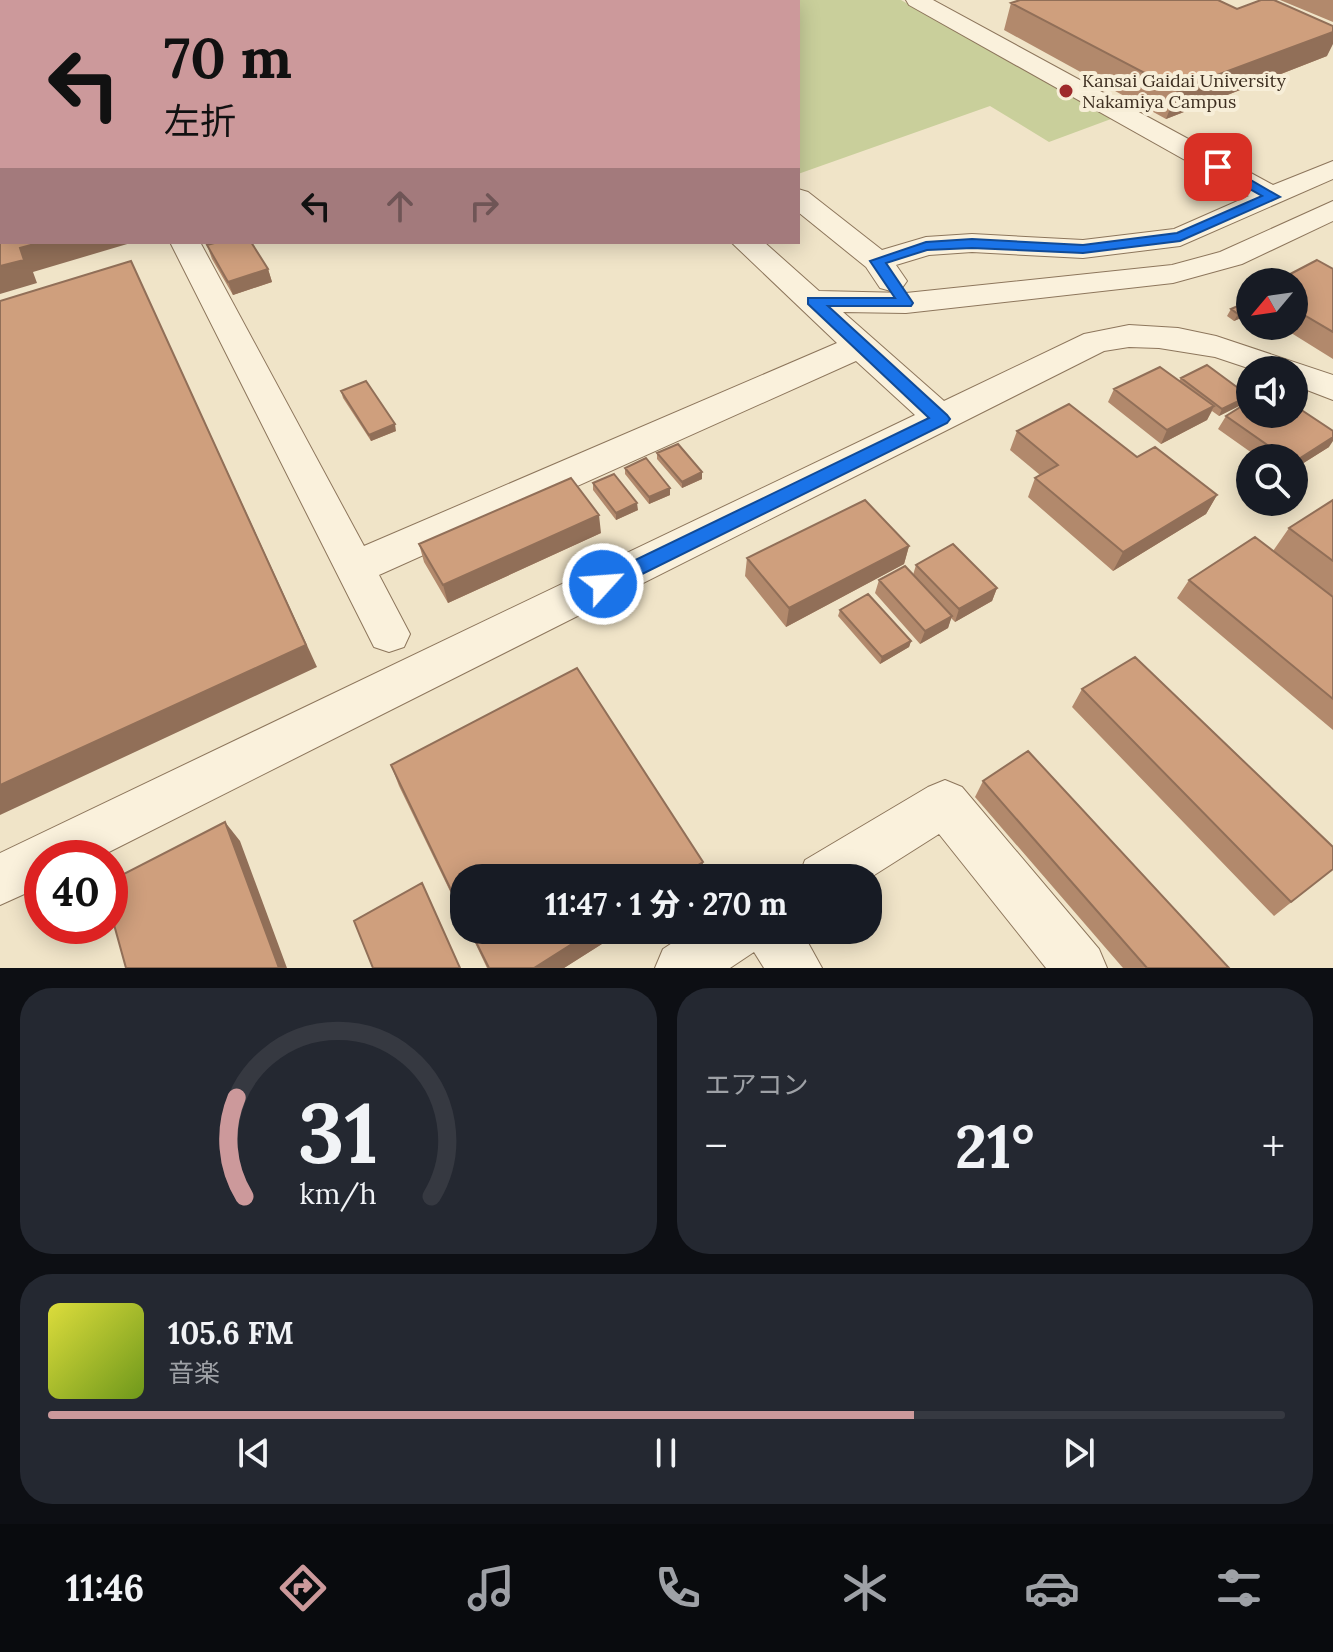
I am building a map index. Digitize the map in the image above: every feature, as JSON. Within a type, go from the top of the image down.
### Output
[{"type":"street","points":[[917,0],[1273,197]]},
{"type":"street","points":[[877,261],[926,246],[972,243],[1083,249],[1180,237],[1333,169]]},
{"type":"street","points":[[800,200],[877,261],[906,303]]},
{"type":"street","points":[[813,301],[906,303],[1173,274],[1231,258],[1333,210]]},
{"type":"street","points":[[186,244],[389,634]]},
{"type":"street","points":[[748,244],[941,419]]},
{"type":"street","points":[[80,840],[1096,342],[1137,335],[1184,340],[1249,356]]},
{"type":"street","points":[[355,568],[861,346]]},
{"type":"street","points":[[1308,378],[1333,388]]},
{"type":"street","points":[[846,864],[945,803],[1080,968]]},
{"type":"street","points":[[0,880],[24,868]]},
{"type":"street","points":[[682,968],[719,944]]},
{"type":"street","points":[[779,944],[795,968]]},
{"type":"green space","points":[[800,0],[901,0],[1111,119],[1049,142],[990,106],[800,173]]},
{"type":"building","points":[[1020,0],[1218,0],[1237,9],[1261,0],[1274,0],[1333,26],[1333,32],[1177,90],[1011,3]]},
{"type":"building","points":[[0,244],[35,244],[20,248],[24,260],[0,266]]},
{"type":"building","points":[[252,244],[268,269],[228,282],[207,245]]},
{"type":"building","points":[[1317,260],[1333,269],[1333,332],[1308,317],[1308,268],[1302,268]]},
{"type":"building","points":[[131,261],[306,645],[0,785],[0,301]]},
{"type":"building","points":[[1207,365],[1236,386],[1236,402],[1222,409],[1181,378]]},
{"type":"building","points":[[1160,367],[1214,406],[1167,430],[1114,389]]},
{"type":"building","points":[[366,381],[395,424],[369,435],[341,391]]},
{"type":"building","points":[[1069,404],[1137,457],[1155,447],[1217,495],[1123,552],[1035,478],[1058,465],[1017,431]]},
{"type":"building","points":[[1236,410],[1236,423],[1226,416]]},
{"type":"building","points":[[1308,414],[1333,431],[1333,437],[1308,453],[1308,444],[1266,444],[1243,428],[1308,428]]},
{"type":"building","points":[[678,444],[702,472],[682,482],[657,453]]},
{"type":"building","points":[[646,458],[670,488],[649,497],[625,468]]},
{"type":"building","points":[[614,474],[637,503],[616,513],[593,483]]},
{"type":"building","points":[[571,478],[599,515],[443,585],[419,544]]},
{"type":"building","points":[[865,500],[909,546],[789,608],[747,558]]},
{"type":"building","points":[[1333,500],[1333,561],[1289,528]]},
{"type":"building","points":[[1255,537],[1333,597],[1333,699],[1189,580]]},
{"type":"building","points":[[953,544],[997,588],[959,609],[916,565]]},
{"type":"building","points":[[905,566],[952,616],[925,631],[879,580]]},
{"type":"building","points":[[868,594],[911,641],[882,657],[840,610]]},
{"type":"building","points":[[1135,657],[1333,847],[1333,869],[1291,902],[1082,689]]},
{"type":"building","points":[[577,668],[703,862],[450,864],[450,888],[391,765]]},
{"type":"building","points":[[1028,751],[1229,968],[1147,968],[983,781]]},
{"type":"building","points":[[225,822],[279,968],[126,968],[119,944],[128,944],[128,872]]},
{"type":"building","points":[[422,883],[460,968],[373,968],[354,921]]},
{"type":"building","points":[[477,944],[572,944],[534,968],[489,968]]},
{"type":"place","name":"Kansai Gaidai University Nakamiya Campus","points":[[1066,91]]},
{"type":"route","points":[[603,584],[941,419],[813,301],[906,303],[877,261],[926,246],[972,243],[1083,249],[1180,237],[1273,197],[1218,167]]}]
